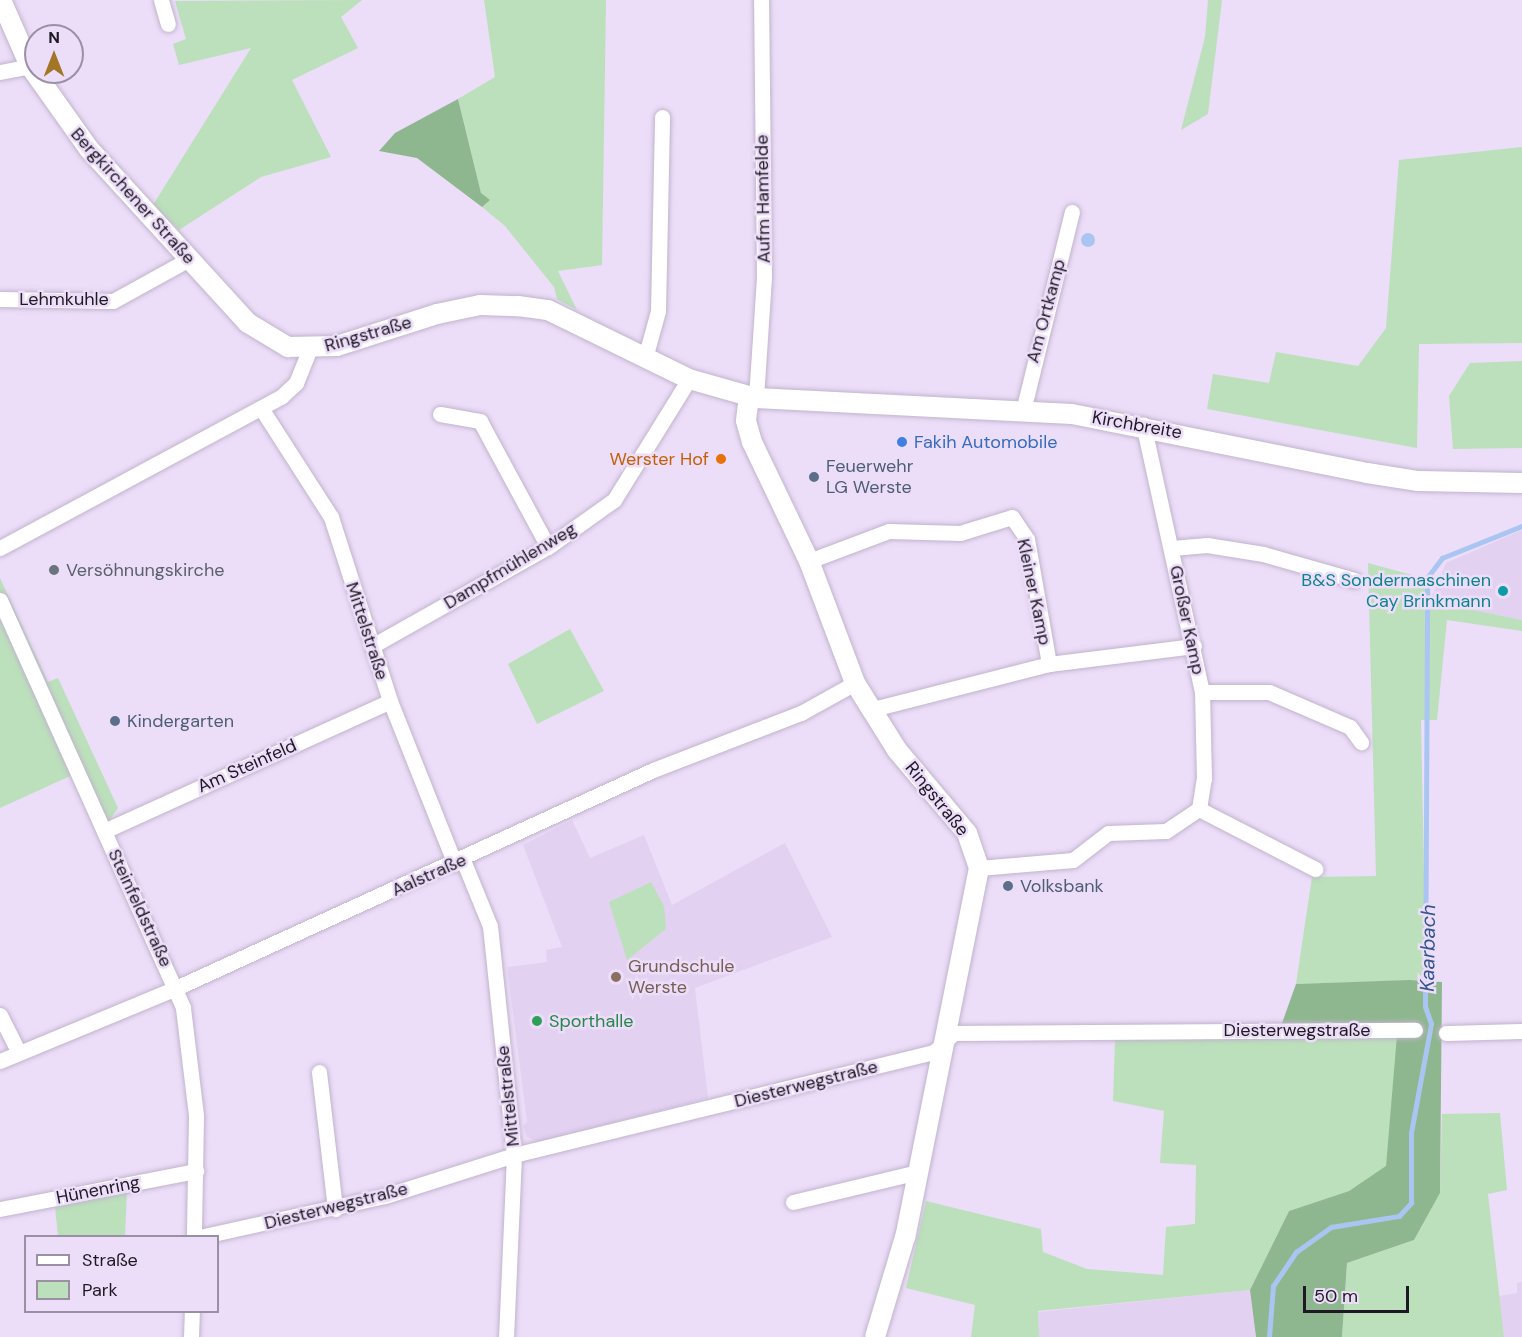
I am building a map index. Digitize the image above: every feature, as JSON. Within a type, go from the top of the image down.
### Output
[{"type":"street","name":"Bergkirchener Straße","points":[[1,0],[24,52]]},
{"type":"street","points":[[161,0],[168,24]]},
{"type":"street","name":"Aufm Hamfelde","points":[[753,397],[764,278],[761,0]]},
{"type":"street","points":[[0,72],[24,67]]},
{"type":"street","name":"Bergkirchener Straße","points":[[43,84],[89,149],[189,259],[263,334],[288,347],[309,350]]},
{"type":"street","points":[[645,358],[658,311],[662,117]]},
{"type":"street","name":"Am Ortkamp","points":[[1023,411],[1072,212]]},
{"type":"street","name":"Lehmkuhle","points":[[0,299],[113,301],[189,259]]},
{"type":"street","name":"Ringstraße","points":[[0,549],[261,408],[296,383],[309,350],[337,346],[437,314],[508,306],[548,310],[689,379],[753,397],[746,421],[752,442],[809,561],[855,683],[869,710],[967,833],[979,868]]},
{"type":"street","name":"Dampfmühlenweg","points":[[372,646],[548,547],[614,500],[689,379]]},
{"type":"street","name":"Kirchbreite","points":[[753,397],[1023,411],[1143,424],[1377,475],[1522,483]]},
{"type":"street","name":"Mittelstraße","points":[[261,408],[331,517],[390,701],[459,862],[490,926],[514,1155],[506,1337]]},
{"type":"street","points":[[440,414],[480,421],[548,547]]},
{"type":"street","name":"Großer Kamp","points":[[1143,424],[1194,646],[1202,692],[1204,779],[1199,809]]},
{"type":"street","name":"Kleiner Kamp","points":[[809,561],[889,531],[960,533],[1011,517],[1027,539],[1049,664]]},
{"type":"street","name":"Großer Kamp","points":[[1172,548],[1207,545],[1263,554],[1354,580]]},
{"type":"street","name":"Steinfeldstraße","points":[[0,600],[176,988],[196,1116],[194,1235]]},
{"type":"street","name":"Kleiner Kamp","points":[[869,710],[1049,664],[1194,646]]},
{"type":"street","name":"Aalstraße","points":[[0,1060],[176,988],[459,862],[653,770],[801,712],[855,683]]},
{"type":"street","name":"Großer Kamp","points":[[1202,692],[1269,692],[1350,727],[1361,742]]},
{"type":"street","name":"Am Steinfeld","points":[[104,831],[390,701]]},
{"type":"street","points":[[875,1337],[918,1172],[979,868],[1073,860],[1108,832],[1166,831],[1199,809],[1315,869]]},
{"type":"street","points":[[0,1015],[19,1053]]},
{"type":"street","name":"Diesterwegstraße","points":[[209,1235],[335,1209],[514,1155],[934,1052],[944,1036],[1415,1030]]},
{"type":"street","points":[[1446,1033],[1522,1031]]},
{"type":"street","points":[[319,1072],[335,1209]]},
{"type":"street","name":"Hünenring","points":[[0,1209],[196,1171]]},
{"type":"street","points":[[793,1202],[918,1172]]},
{"type":"street","points":[[191,1337],[192,1313]]},
{"type":"shaded area","points":[[1522,530],[1522,620],[1430,601],[1446,563]]},
{"type":"shaded area","name":"Grundschule Werste","points":[[572,820],[590,858],[644,835],[672,905],[785,843],[832,937],[695,988],[708,1098],[539,1142],[527,1137],[523,1126],[527,1122],[507,967],[547,962],[546,950],[562,947],[523,845]]},
{"type":"shaded area","points":[[1522,1282],[1522,1337],[1504,1337],[1499,1296],[1517,1293],[1517,1283]]},
{"type":"shaded area","points":[[1250,1290],[1256,1337],[1039,1337],[1038,1312]]},
{"type":"green space","points":[[362,0],[341,17],[358,48],[292,80],[331,157],[261,177],[179,230],[153,205],[251,48],[179,65],[173,44],[186,39],[175,1]]},
{"type":"green space","points":[[484,0],[606,0],[602,265],[558,271],[577,310],[557,299],[554,287],[505,226],[482,207],[489,200],[481,193],[458,99],[495,77]]},
{"type":"green space","points":[[1208,0],[1222,0],[1208,114],[1181,130],[1205,37]]},
{"type":"green space","points":[[458,99],[481,193],[490,200],[482,207],[417,158],[379,151],[395,133]]},
{"type":"green space","points":[[1522,147],[1522,343],[1419,344],[1417,448],[1207,409],[1213,374],[1269,383],[1276,352],[1358,366],[1386,328],[1399,160]]},
{"type":"green space","points":[[1522,361],[1522,448],[1453,449],[1449,396],[1470,363]]},
{"type":"green space","points":[[1368,563],[1423,578],[1430,601],[1522,620],[1522,631],[1447,620],[1437,720],[1421,720],[1426,980],[1296,984],[1312,877],[1376,876]]},
{"type":"green space","points":[[0,578],[48,682],[58,678],[118,808],[105,827],[79,772],[0,808]]},
{"type":"green space","points":[[570,629],[604,691],[537,724],[508,664]]},
{"type":"green space","points":[[651,882],[664,906],[666,929],[627,960],[609,902]]},
{"type":"green space","points":[[1409,980],[1442,982],[1440,1193],[1414,1240],[1347,1263],[1342,1337],[1256,1337],[1250,1290],[1289,1211],[1349,1191],[1386,1166],[1398,1023],[1281,1026],[1296,984]]},
{"type":"green space","points":[[1398,1038],[1386,1167],[1349,1191],[1289,1211],[1250,1290],[1038,1311],[1039,1337],[971,1337],[975,1305],[906,1288],[926,1201],[1041,1229],[1043,1252],[1087,1269],[1163,1275],[1166,1227],[1195,1224],[1196,1165],[1160,1163],[1164,1111],[1113,1101],[1115,1039]]},
{"type":"green space","points":[[1500,1113],[1507,1190],[1488,1194],[1504,1337],[1342,1337],[1347,1263],[1414,1240],[1440,1193],[1442,1114]]},
{"type":"green space","points":[[127,1191],[125,1235],[58,1235],[55,1206]]},
{"type":"water","points":[[1085,233],[1091,233],[1095,240],[1091,247],[1085,247],[1081,243],[1081,237]]},
{"type":"waterway","name":"Kaarbach","points":[[1269,1337],[1273,1286],[1296,1252],[1331,1227],[1399,1216],[1411,1203],[1411,1133],[1431,1024],[1425,1007],[1427,578],[1442,558],[1522,526]]},
{"type":"place","name":"Fakih Automobile","points":[[902,442]]},
{"type":"place","name":"Werster Hof","points":[[721,459]]},
{"type":"place","name":"Feuerwehr LG Werste","points":[[814,477]]},
{"type":"place","name":"Versöhnungskirche","points":[[54,570]]},
{"type":"place","name":"B&S Sondermaschinen Cay Brinkmann","points":[[1503,591]]},
{"type":"place","name":"Kindergarten","points":[[115,721]]},
{"type":"place","name":"Volksbank","points":[[1008,886]]},
{"type":"place","name":"Grundschule Werste","points":[[616,977]]},
{"type":"place","name":"Sporthalle","points":[[537,1021]]}]
